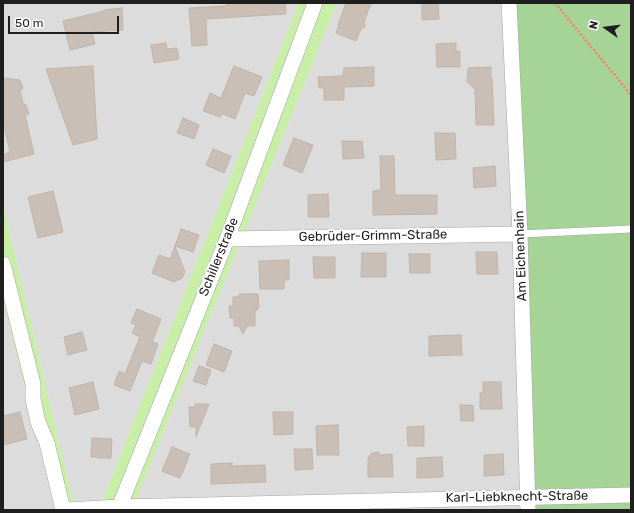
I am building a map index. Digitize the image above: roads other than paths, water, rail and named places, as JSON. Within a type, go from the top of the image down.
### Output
[{"type":"street","name":"Schillerstraße","points":[[119,508],[227,239],[316,3]]},
{"type":"street","name":"Am Eichenhain","points":[[509,3],[520,234],[528,503]]},
{"type":"street","name":"Gebrüder-Grimm-Straße","points":[[227,239],[520,234]]},
{"type":"street","points":[[3,264],[33,384],[33,399],[38,422],[47,443],[63,510]]},
{"type":"street","name":"Karl-Liebknecht-Straße","points":[[67,510],[119,508],[528,503],[631,494]]},
{"type":"lane","points":[[520,234],[631,229]]}]
